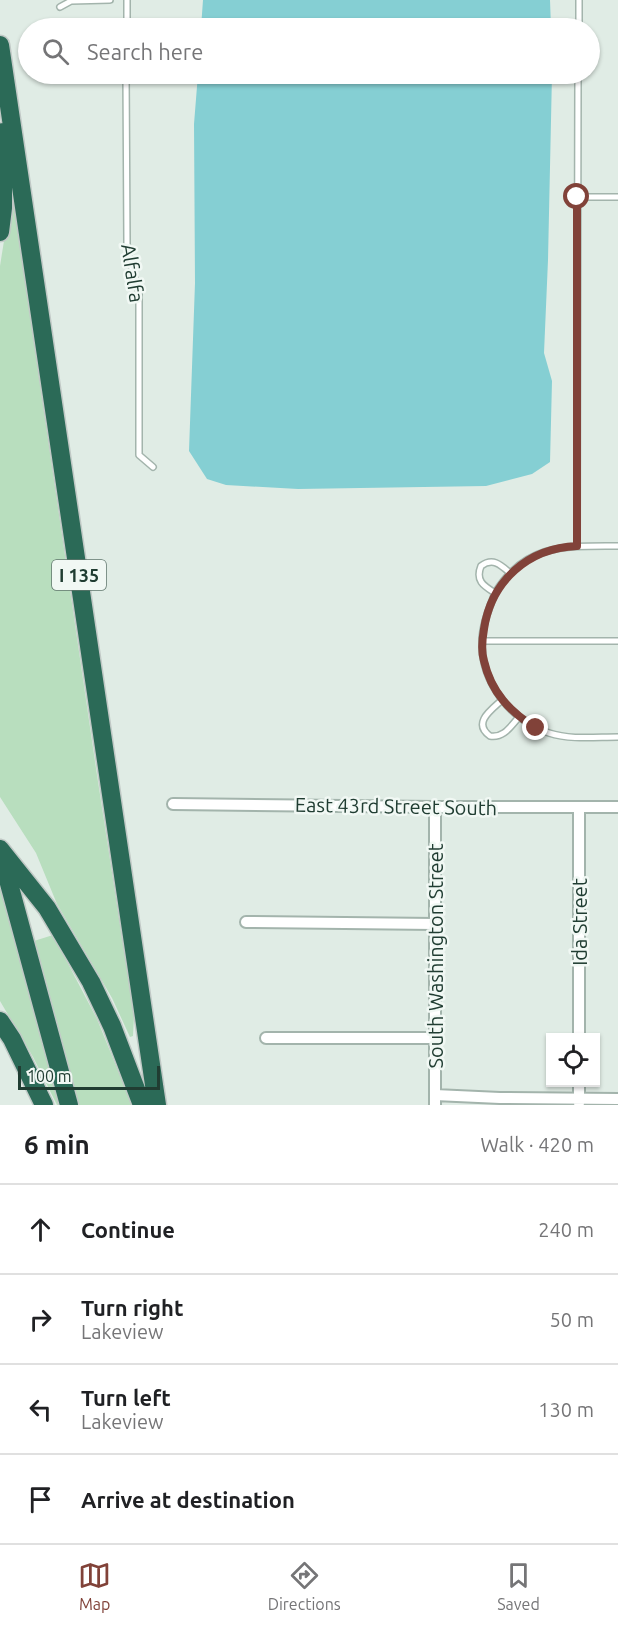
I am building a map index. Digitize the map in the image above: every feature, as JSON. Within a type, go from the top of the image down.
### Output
[{"type":"highway","name":"I 135","points":[[0,45],[157,1105]]},
{"type":"highway","points":[[0,98],[4,171],[0,232]]},
{"type":"highway","points":[[0,849],[69,1105]]},
{"type":"highway","points":[[0,849],[47,908],[86,974],[112,1026],[142,1105]]},
{"type":"highway","points":[[0,1021],[12,1039],[44,1105]]},
{"type":"street","name":"East 43rd Street South","points":[[173,804],[618,807]]},
{"type":"street","name":"South Washington Street","points":[[435,807],[435,1100]]},
{"type":"street","name":"Ida Street","points":[[579,807],[579,1033]]},
{"type":"street","points":[[246,922],[435,924]]},
{"type":"street","points":[[266,1038],[435,1038]]},
{"type":"street","points":[[435,1100],[500,1098],[579,1102],[618,1099]]},
{"type":"lane","points":[[60,7],[71,1],[110,0]]},
{"type":"lane","points":[[127,0],[127,18]]},
{"type":"lane","points":[[579,0],[579,18]]},
{"type":"lane","name":"Alfalfa","points":[[126,84],[127,244],[139,292],[139,455],[153,467]]},
{"type":"lane","points":[[577,546],[578,84]]},
{"type":"lane","points":[[577,197],[618,197]]},
{"type":"lane","points":[[618,546],[567,546],[540,553],[524,562],[510,573],[495,593],[485,622],[482,641],[483,660],[489,676],[502,700],[519,717],[536,728],[562,736],[618,737]]},
{"type":"lane","points":[[495,593],[480,582],[478,578],[481,566],[495,562],[510,573]]},
{"type":"lane","points":[[482,641],[618,641]]},
{"type":"lane","points":[[502,700],[485,715],[482,727],[484,732],[490,736],[501,736],[519,717]]},
{"type":"green space","points":[[12,192],[134,1016],[133,1036],[130,1037],[112,998],[57,904],[36,853],[0,797],[0,266],[9,193]]},
{"type":"green space","points":[[0,886],[59,1105],[0,1001]]},
{"type":"green space","points":[[53,935],[97,1019],[132,1105],[78,1105],[34,941]]},
{"type":"water","points":[[203,0],[550,0],[551,18],[202,18]]},
{"type":"water","points":[[197,84],[552,84],[544,353],[552,381],[550,462],[532,474],[486,486],[298,489],[226,485],[207,479],[189,451],[195,283],[194,124]]},
{"type":"route","points":[[536,728],[519,717],[502,700],[483,660],[482,641],[489,607],[495,593],[510,573],[540,553],[567,546],[577,546],[577,197]]}]
